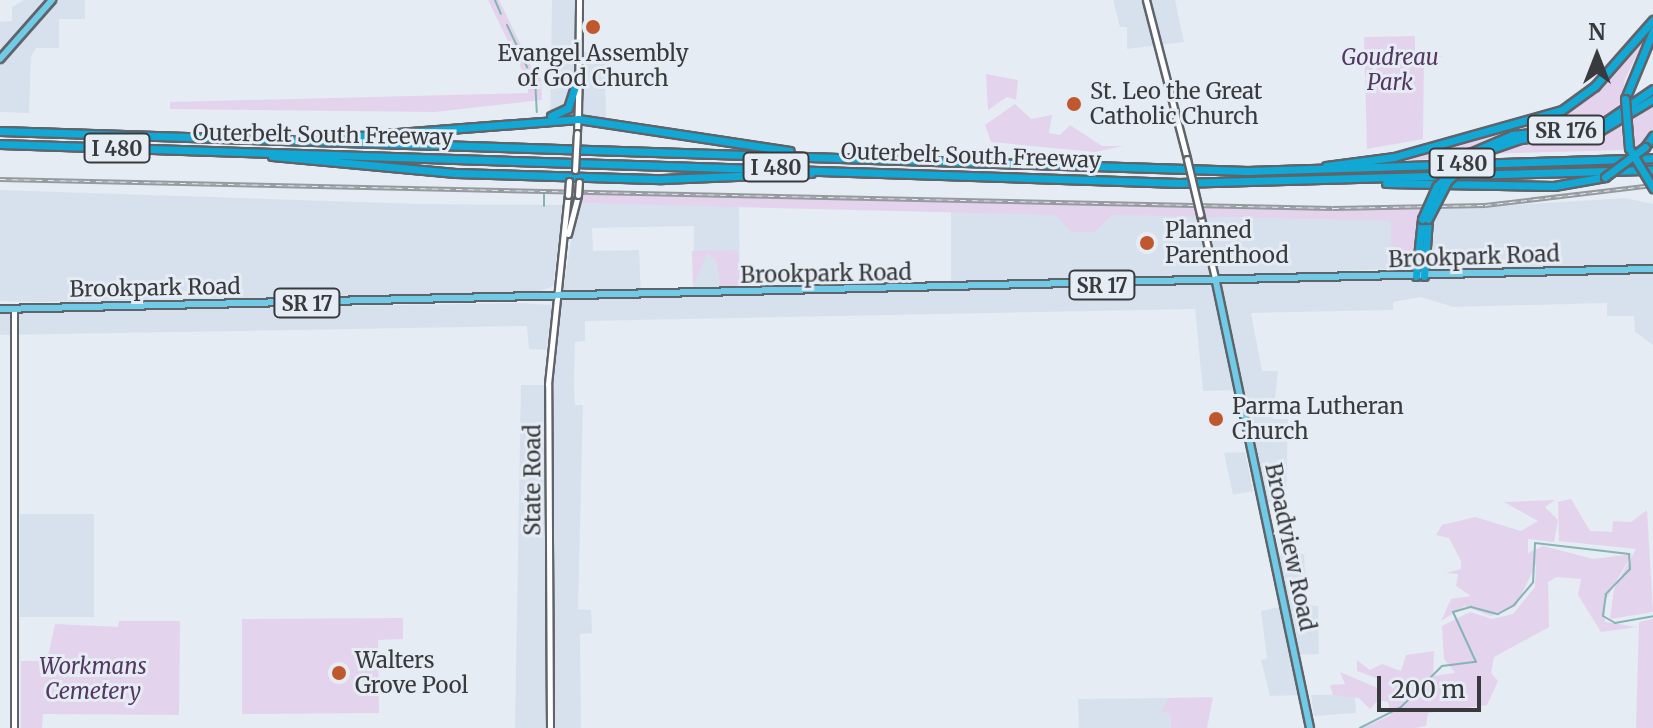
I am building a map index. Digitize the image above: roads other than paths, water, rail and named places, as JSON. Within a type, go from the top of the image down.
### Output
[{"type":"highway","points":[[1272,171],[1386,158],[1562,110],[1595,86],[1653,20]]},
{"type":"highway","points":[[1653,31],[1625,99],[1629,148],[1653,188]]},
{"type":"highway","points":[[514,124],[561,113],[575,87]]},
{"type":"highway","name":"SR 176","points":[[1420,276],[1425,219],[1437,186],[1470,153],[1512,135],[1599,126],[1653,89]]},
{"type":"highway","name":"SR 176","points":[[1425,219],[1448,180],[1480,153],[1520,139],[1601,130],[1653,99]]},
{"type":"highway","points":[[297,140],[578,119],[867,158]]},
{"type":"highway","name":"Outerbelt South Freeway","points":[[0,131],[1272,171],[1653,158]]},
{"type":"highway","points":[[1352,182],[1554,186],[1605,177],[1645,147],[1653,136]]},
{"type":"highway","name":"Outerbelt South Freeway","points":[[0,144],[1352,182],[1591,167],[1653,170]]},
{"type":"highway","points":[[234,151],[432,172],[574,177],[864,170]]},
{"type":"main road","points":[[0,59],[52,0]]},
{"type":"main road","name":"State Road","points":[[550,728],[548,384],[568,234],[568,195],[574,177],[579,0]]},
{"type":"main road","name":"Broadview Road","points":[[1146,0],[1216,282],[1310,728]]},
{"type":"main road","name":"State Road","points":[[578,70],[575,87],[578,119]]},
{"type":"main road","name":"State Road","points":[[568,234],[578,195],[574,177]]},
{"type":"main road","name":"Brookpark Road","points":[[0,309],[560,298],[1653,269]]},
{"type":"main road","points":[[14,309],[14,728]]},
{"type":"waterway","points":[[495,0],[501,14]]},
{"type":"waterway","points":[[507,25],[527,67]]},
{"type":"waterway","points":[[535,78],[537,112]]},
{"type":"waterway","points":[[544,194],[544,206]]},
{"type":"waterway","points":[[1360,728],[1401,707],[1442,666],[1476,662],[1453,612],[1471,607],[1498,614],[1514,605],[1533,582],[1535,543],[1629,554],[1630,569],[1606,594],[1603,616],[1615,623],[1653,616]]},
{"type":"railway","points":[[0,179],[1333,208],[1485,205],[1653,185]]},
{"type":"place","name":"Evangel Assembly of God Church","points":[[593,27]]},
{"type":"place","name":"St. Leo the Great Catholic Church","points":[[1074,104]]},
{"type":"place","name":"Planned Parenthood","points":[[1147,243]]},
{"type":"place","name":"Parma Lutheran Church","points":[[1216,419]]},
{"type":"place","name":"Walters Grove Pool","points":[[339,673]]},
{"type":"park label","name":"Goudreau Park","points":[[1390,70]]},
{"type":"park label","name":"Workmans Cemetery","points":[[93,678]]}]
